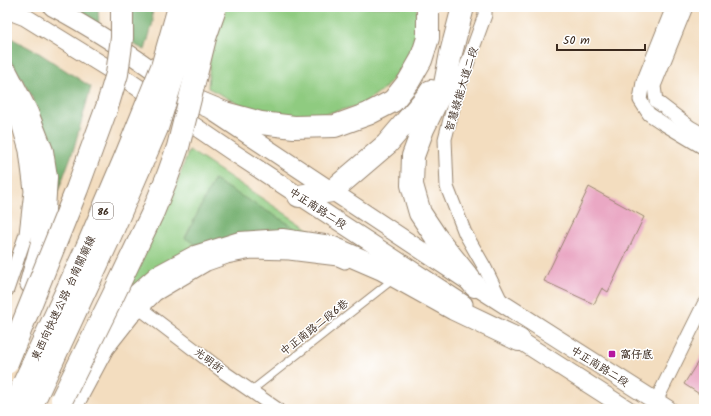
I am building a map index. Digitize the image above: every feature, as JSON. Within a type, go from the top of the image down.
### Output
[{"type":"highway","points":[[7,362],[77,190],[107,107],[117,74],[122,38],[122,7]]},
{"type":"highway","name":"東西向快速公路 台南關廟線","points":[[12,409],[85,252],[125,158],[162,68],[179,7]]},
{"type":"highway","points":[[65,406],[112,298],[153,212],[168,175],[178,147],[201,52],[210,7]]},
{"type":"highway","name":"東西向快速公路 台南關廟線","points":[[30,409],[107,243],[210,7]]},
{"type":"highway","points":[[196,101],[225,113],[261,123],[294,127],[335,126],[368,114],[393,101],[409,81],[421,60],[428,38],[428,7]]},
{"type":"highway","points":[[463,7],[450,54],[445,84],[423,129],[413,156],[412,185],[420,213],[436,237],[475,286]]},
{"type":"highway","points":[[299,196],[332,191],[388,144],[428,97],[450,54]]},
{"type":"highway","points":[[7,74],[27,113],[42,151],[46,177],[42,243],[17,339]]},
{"type":"highway","points":[[65,406],[108,329],[132,300],[158,277],[195,257],[240,243],[282,240],[331,247],[382,269],[454,309],[520,340]]},
{"type":"street","name":"中正南路二段","points":[[52,7],[70,16],[105,38],[196,101],[475,286],[662,405]]},
{"type":"street","name":"智慧綠能大道二段","points":[[486,7],[485,16],[457,92],[445,139],[448,188],[464,233],[485,268],[502,303]]},
{"type":"street","points":[[673,7],[643,82],[640,100],[650,114],[704,148]]},
{"type":"street","points":[[686,7],[654,86],[656,101],[690,127],[704,135]]},
{"type":"street","name":"中正南路二段","points":[[7,10],[25,17],[130,82],[299,196],[627,409]]},
{"type":"street","points":[[7,102],[16,116],[26,150],[31,191],[26,234],[7,290]]},
{"type":"street","points":[[65,406],[133,316],[156,294],[208,264],[227,257],[252,252],[289,253],[338,259],[391,281],[414,287]]},
{"type":"street","points":[[662,405],[704,304]]},
{"type":"street","name":"光明街","points":[[141,309],[277,409]]},
{"type":"lane","name":"中正南路二段6巷","points":[[251,391],[391,281]]},
{"type":"green space","points":[[70,7],[98,7],[99,27],[86,16]]},
{"type":"green space","points":[[133,7],[152,7],[153,22],[145,50],[131,43]]},
{"type":"green space","points":[[227,7],[416,7],[415,41],[401,69],[385,88],[361,105],[317,116],[282,117],[241,105],[208,88],[210,57],[216,31]]},
{"type":"green space","points":[[7,36],[39,53],[91,87],[73,151],[52,207],[48,138],[31,95],[7,57]]},
{"type":"green space","points":[[189,150],[322,238],[284,235],[121,294],[169,204]]},
{"type":"green space","points":[[214,180],[311,237],[199,246],[185,238]]},
{"type":"building","points":[[589,187],[644,217],[608,292],[602,288],[594,304],[544,281]]},
{"type":"building","points":[[704,352],[704,397],[684,384]]},
{"type":"place","name":"窩仔底","points":[[612,354]]}]
